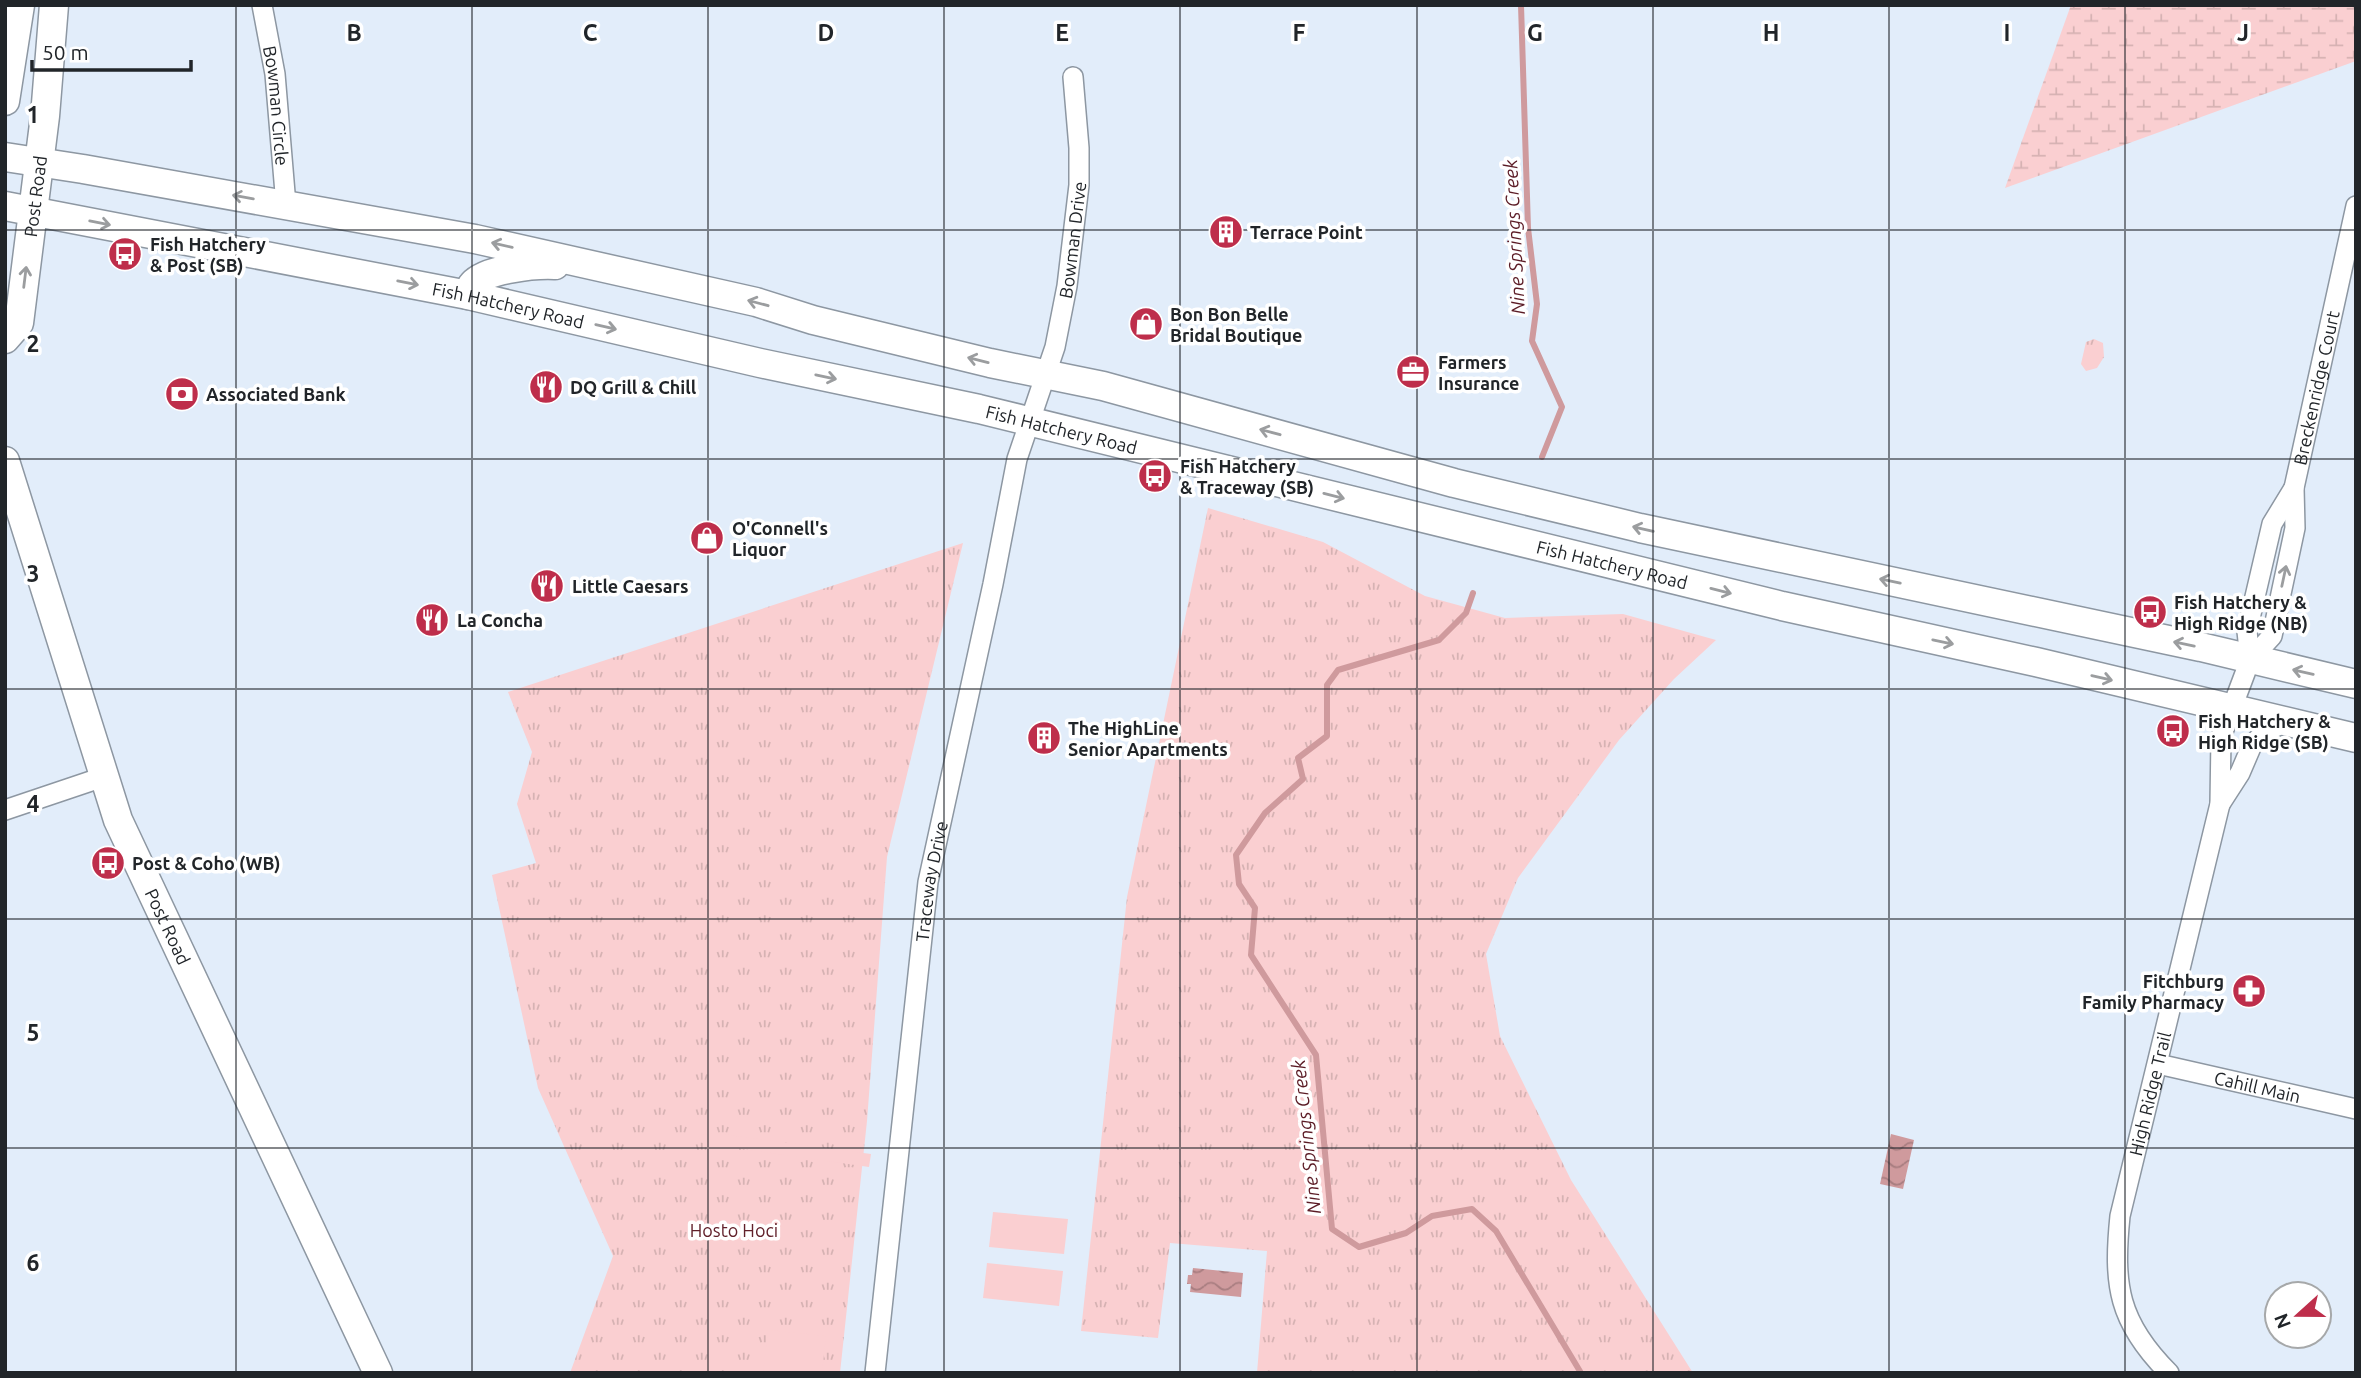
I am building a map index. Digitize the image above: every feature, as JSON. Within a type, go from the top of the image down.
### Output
[{"type":"main road","points":[[5,101],[20,5]]},
{"type":"main road","name":"Post Road","points":[[5,339],[19,323],[45,116],[54,5]]},
{"type":"main road","name":"Fish Hatchery Road","points":[[5,157],[475,239],[756,302],[1037,399],[1782,606],[2036,662],[2356,738]]},
{"type":"main road","name":"Fish Hatchery Road","points":[[5,206],[468,295],[760,363],[979,409],[1103,386],[1454,483],[1640,528],[2356,684]]},
{"type":"main road","points":[[468,295],[473,284],[498,272],[545,264],[593,266]]},
{"type":"main road","name":"Post Road","points":[[5,461],[118,820],[378,1373]]},
{"type":"street","name":"Bowman Circle","points":[[262,5],[275,74],[286,205]]},
{"type":"street","name":"Bowman Drive","points":[[1037,399],[1055,347],[1068,286],[1079,185],[1079,137],[1073,77]]},
{"type":"street","name":"Breckenridge Court","points":[[2250,660],[2272,635],[2295,528],[2294,488],[2356,206]]},
{"type":"street","name":"Traceway Drive","points":[[875,1373],[928,882],[993,584],[1017,459],[1037,399]]},
{"type":"street","name":"High Ridge Trail","points":[[2169,1373],[2139,1338],[2126,1312],[2118,1287],[2120,1216],[2220,804],[2221,737],[2250,660]]},
{"type":"street","name":"High Ridge Trail","points":[[2220,804],[2252,745],[2264,732],[2286,722]]},
{"type":"street","points":[[5,810],[103,777]]},
{"type":"street","name":"Cahill Main","points":[[2158,1064],[2356,1109]]},
{"type":"green space","points":[[2071,5],[2356,5],[2356,61],[2005,188]]},
{"type":"green space","points":[[2094,339],[2103,343],[2104,357],[2097,368],[2086,371],[2081,364],[2086,342]]},
{"type":"green space","points":[[1208,508],[1323,542],[1425,596],[1505,618],[1623,614],[1716,640],[1674,679],[1619,740],[1518,878],[1486,954],[1500,1036],[1571,1180],[1693,1373],[1257,1373],[1267,1251],[1170,1243],[1158,1338],[1081,1331],[1127,897]]},
{"type":"green space","name":"Hosto Hoci","points":[[963,543],[887,857],[867,1121],[840,1373],[570,1373],[613,1256],[538,1088],[492,875],[536,863],[517,804],[532,752],[508,692]]},
{"type":"green space","points":[[714,1133],[871,1154],[869,1167],[728,1147],[712,1157],[698,1136]]},
{"type":"green space","points":[[993,1212],[1068,1219],[1064,1254],[989,1247]]},
{"type":"green space","points":[[987,1263],[1063,1271],[1059,1306],[983,1298]]},
{"type":"green space","points":[[768,1330],[826,1336],[822,1373],[763,1373]]},
{"type":"water","points":[[1891,1134],[1914,1140],[1903,1189],[1880,1184]]},
{"type":"water","points":[[1193,1268],[1243,1273],[1241,1297],[1190,1292],[1188,1275],[1192,1275]]},
{"type":"waterway","name":"Nine Springs Creek","points":[[1521,5],[1528,228],[1537,304],[1532,341],[1562,407],[1542,457]]},
{"type":"waterway","name":"Nine Springs Creek","points":[[1473,593],[1466,613],[1439,640],[1338,670],[1327,685],[1327,736],[1298,758],[1303,779],[1265,813],[1236,855],[1239,884],[1255,908],[1251,955],[1316,1055],[1332,1229],[1359,1247],[1406,1233],[1432,1216],[1472,1209],[1496,1231],[1581,1373]]},
{"type":"place","name":"Terrace Point","points":[[1226,232]]},
{"type":"place","name":"Fish Hatchery & Post (SB)","points":[[125,254]]},
{"type":"place","name":"Bon Bon Belle Bridal Boutique","points":[[1146,324]]},
{"type":"place","name":"Farmers Insurance","points":[[1413,372]]},
{"type":"place","name":"DQ Grill & Chill","points":[[546,387]]},
{"type":"place","name":"Associated Bank","points":[[182,394]]},
{"type":"place","name":"Fish Hatchery & Traceway (SB)","points":[[1155,476]]},
{"type":"place","name":"O'Connell's Liquor","points":[[707,538]]},
{"type":"place","name":"Little Caesars","points":[[547,586]]},
{"type":"place","name":"Fish Hatchery & High Ridge (NB)","points":[[2150,612]]},
{"type":"place","name":"La Concha","points":[[432,620]]},
{"type":"place","name":"Fish Hatchery & High Ridge (SB)","points":[[2173,731]]},
{"type":"place","name":"The HighLine Senior Apartments","points":[[1044,738]]},
{"type":"place","name":"Post & Coho (WB)","points":[[108,863]]},
{"type":"place","name":"Fitchburg Family Pharmacy","points":[[2249,991]]}]
